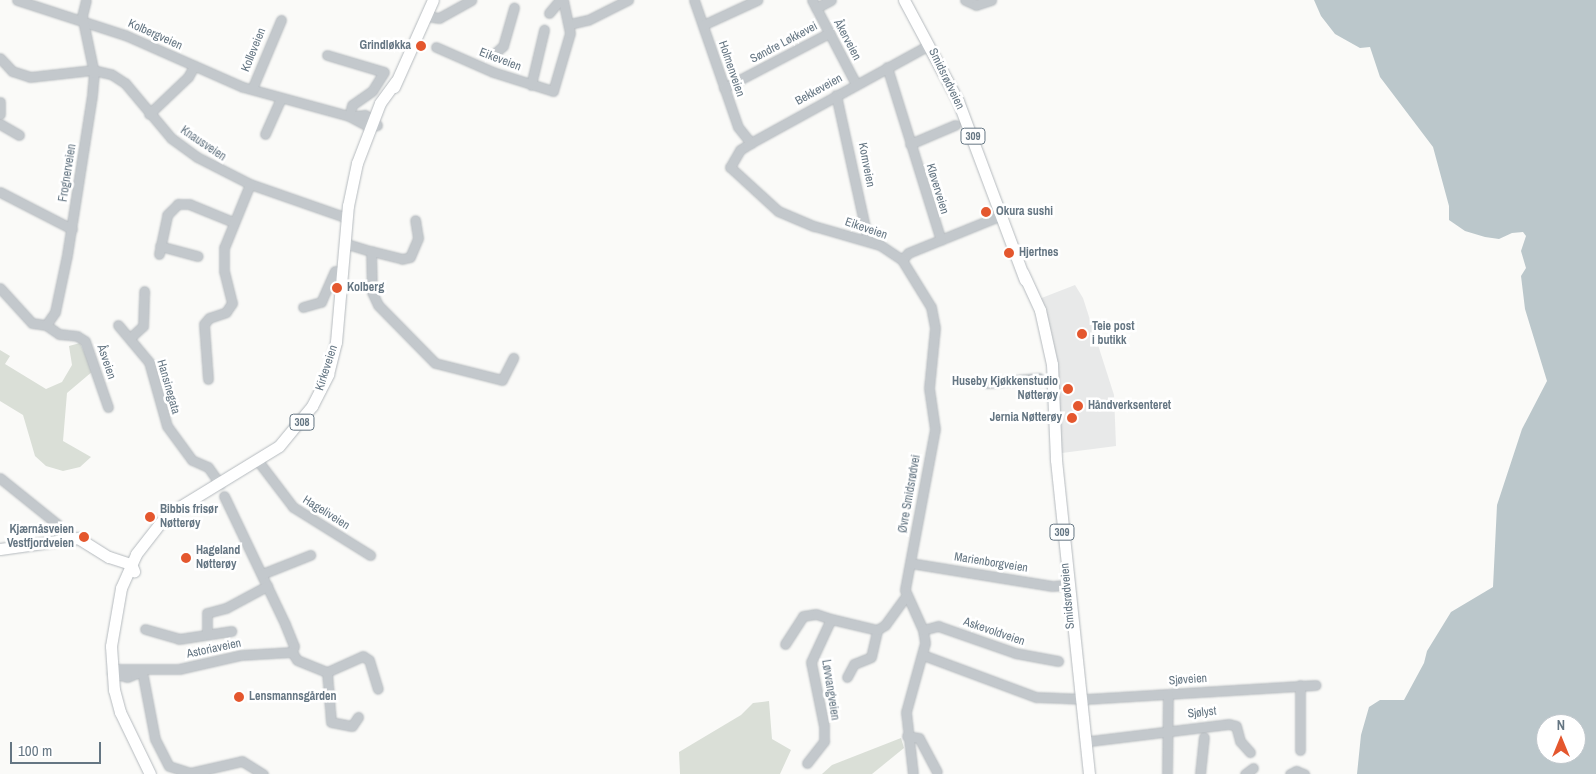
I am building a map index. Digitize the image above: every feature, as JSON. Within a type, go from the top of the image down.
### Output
[{"type":"main road","name":"Smidsrødveien","points":[[904,0],[930,44],[958,101],[1023,274],[1040,310],[1048,343],[1053,372],[1053,417],[1067,585],[1078,698],[1089,774]]},
{"type":"main road","name":"Kirkeveien","points":[[150,774],[126,722],[116,673],[120,623],[130,569],[155,530],[179,509],[258,461],[292,433],[322,388],[336,342],[340,275],[374,123],[396,81],[430,7]]},
{"type":"main road","points":[[0,549],[60,538],[78,538],[130,569]]},
{"type":"street","name":"Kolbergveien","points":[[17,0],[125,35],[194,66],[252,89],[349,116],[360,114],[374,123]]},
{"type":"street","name":"Frognerveien","points":[[46,325],[55,312],[72,229],[92,95],[93,70],[83,21],[86,0]]},
{"type":"street","points":[[430,7],[435,19],[446,15],[471,0]]},
{"type":"street","points":[[549,13],[562,0],[570,24],[588,20],[628,0]]},
{"type":"street","name":"Holmenveien","points":[[694,0],[738,127],[751,142]]},
{"type":"street","points":[[703,25],[757,0]]},
{"type":"street","name":"Åkerveien","points":[[831,0],[814,4],[856,84]]},
{"type":"street","points":[[965,0],[976,5],[991,0]]},
{"type":"street","points":[[494,54],[503,46],[514,8]]},
{"type":"street","name":"Kolleveien","points":[[252,89],[281,20]]},
{"type":"street","name":"Eikeveien","points":[[436,47],[531,85],[553,91],[570,24]]},
{"type":"street","points":[[531,85],[544,30]]},
{"type":"street","name":"Søndre Løkkevei","points":[[724,88],[829,33]]},
{"type":"street","name":"Bekkeveien","points":[[730,167],[740,150],[751,142],[930,44]]},
{"type":"street","points":[[327,55],[384,72],[372,91],[352,105],[349,116]]},
{"type":"street","points":[[0,58],[4,70],[30,77],[93,70]]},
{"type":"street","points":[[150,114],[188,77],[194,66]]},
{"type":"street","name":"Kløverveien","points":[[887,67],[941,240]]},
{"type":"street","name":"Knausveien","points":[[93,70],[104,71],[121,80],[150,114],[191,154],[250,184],[342,216]]},
{"type":"street","name":"Kornveien","points":[[836,95],[868,241]]},
{"type":"street","points":[[265,134],[281,98]]},
{"type":"street","points":[[0,102],[0,114]]},
{"type":"street","points":[[0,124],[18,135]]},
{"type":"street","points":[[910,144],[955,125]]},
{"type":"street","name":"Eikeveien","points":[[730,167],[778,211],[814,226],[887,248],[902,260]]},
{"type":"street","points":[[208,379],[204,324],[209,318],[226,312],[232,303],[223,258],[233,222],[250,184]]},
{"type":"street","points":[[0,192],[72,229]]},
{"type":"street","points":[[198,256],[159,250],[167,215],[178,204],[189,204],[233,222]]},
{"type":"street","points":[[902,260],[908,253],[1002,215]]},
{"type":"street","points":[[347,244],[402,259],[410,257],[418,238],[415,220]]},
{"type":"street","points":[[371,251],[372,292],[378,305],[435,363],[502,380],[513,358]]},
{"type":"street","name":"Øvre Smidsrødvei","points":[[902,260],[926,295],[935,324],[929,388],[935,429],[910,563],[906,596]]},
{"type":"street","name":"Kirkeveien","points":[[303,307],[321,302],[340,275]]},
{"type":"street","name":"Åsveien","points":[[0,288],[28,319],[37,325],[46,325],[59,334],[77,336],[85,341],[108,407]]},
{"type":"street","points":[[130,338],[143,326],[144,291]]},
{"type":"street","name":"Hansinegata","points":[[118,325],[148,362],[162,419],[192,460],[208,467],[220,484]]},
{"type":"street","points":[[988,383],[1039,378]]},
{"type":"street","name":"Hageliveien","points":[[258,461],[293,507],[370,555]]},
{"type":"street","points":[[0,478],[57,524],[60,538]]},
{"type":"street","points":[[224,496],[292,641],[292,652],[297,660],[327,672],[366,656],[378,689]]},
{"type":"street","points":[[262,574],[310,555]]},
{"type":"street","name":"Marienborgveien","points":[[910,563],[1046,585],[1067,585]]},
{"type":"street","points":[[207,634],[207,613],[226,608],[267,586]]},
{"type":"street","points":[[784,644],[803,616],[816,614],[877,630],[885,625],[906,596],[923,630],[924,656],[906,704],[907,736],[913,774]]},
{"type":"street","name":"Løvvangveien","points":[[807,763],[824,741],[821,708],[811,662],[831,619]]},
{"type":"street","name":"Askevoldveien","points":[[923,630],[938,626],[1015,653],[1058,661]]},
{"type":"street","points":[[145,629],[179,639],[231,631]]},
{"type":"street","name":"Løvvangveien","points":[[847,677],[854,664],[871,657],[877,630]]},
{"type":"street","name":"Astoriaveien","points":[[116,673],[137,676],[142,671],[193,668],[241,655],[292,652]]},
{"type":"street","name":"Sjøveien","points":[[924,656],[1019,693],[1036,697],[1078,698],[1316,685]]},
{"type":"street","points":[[142,671],[155,739],[164,760],[174,772],[190,773],[222,770],[242,761],[263,774]]},
{"type":"street","points":[[327,672],[331,722],[336,725],[352,726],[358,717]]},
{"type":"street","points":[[1300,685],[1300,750]]},
{"type":"street","name":"Sjølyst","points":[[1167,774],[1168,694]]},
{"type":"street","name":"Sjølyst","points":[[1090,741],[1169,730],[1234,724],[1240,741],[1250,752]]},
{"type":"street","points":[[907,736],[919,738],[937,772]]},
{"type":"street","name":"Sjølyst","points":[[1200,774],[1204,737]]},
{"type":"street","points":[[1245,774],[1253,768]]},
{"type":"street","points":[[1290,774],[1296,771],[1304,774]]},
{"type":"shaded area","points":[[1314,0],[1596,0],[1596,774],[1357,774],[1361,735],[1369,707],[1380,700],[1404,700],[1424,663],[1427,651],[1451,612],[1493,587],[1497,505],[1522,429],[1547,381],[1525,309],[1521,276],[1526,268],[1521,251],[1526,236],[1523,232],[1512,233],[1499,239],[1485,237],[1465,231],[1449,220],[1449,206],[1433,147],[1380,77],[1370,47],[1360,48],[1335,34],[1321,16]]},
{"type":"shaded area","points":[[1075,285],[1083,298],[1114,395],[1116,446],[1062,453],[1039,299]]},
{"type":"shaded area","points":[[80,343],[93,371],[67,393],[63,441],[91,457],[80,467],[63,471],[46,466],[35,456],[23,415],[0,401],[0,350],[10,356],[5,364],[46,389],[62,382],[72,365],[69,346]]},
{"type":"shaded area","points":[[769,701],[772,739],[791,750],[780,774],[680,774],[679,752],[741,715],[753,703]]},
{"type":"shaded area","points":[[901,738],[904,748],[872,774],[822,774],[832,765]]},
{"type":"place","name":"Grindløkka","points":[[421,46]]},
{"type":"place","name":"Okura sushi","points":[[986,212]]},
{"type":"place","name":"Hjertnes","points":[[1009,253]]},
{"type":"place","name":"Kolberg","points":[[337,288]]},
{"type":"place","name":"Teie post i butikk","points":[[1082,334]]},
{"type":"place","name":"Huseby Kjøkkenstudio Nøtterøy","points":[[1068,389]]},
{"type":"place","name":"Håndverksenteret","points":[[1078,406]]},
{"type":"place","name":"Jernia Nøtterøy","points":[[1072,418]]},
{"type":"place","name":"Bibbis frisør Nøtterøy","points":[[150,517]]},
{"type":"place","name":"Kjærnåsveien Vestfjordveien","points":[[84,537]]},
{"type":"place","name":"Hageland Nøtterøy","points":[[186,558]]},
{"type":"place","name":"Lensmannsgården","points":[[239,697]]}]
